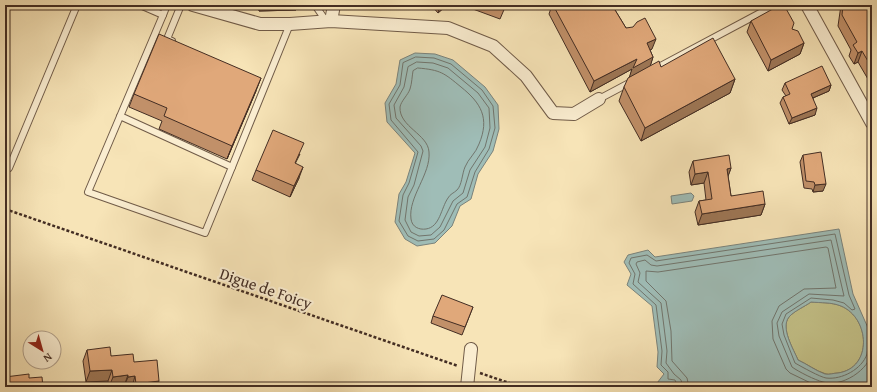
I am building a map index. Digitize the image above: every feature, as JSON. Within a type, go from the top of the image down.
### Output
[{"type":"street","points":[[194,5],[260,24],[290,24],[328,21],[448,28],[493,46],[526,76],[553,113],[574,114],[599,99]]},
{"type":"street","points":[[328,21],[334,5]]},
{"type":"street","points":[[807,5],[872,123]]},
{"type":"street","points":[[468,387],[468,370],[471,349]]},
{"type":"lane","points":[[8,168],[77,5]]},
{"type":"lane","points":[[140,5],[162,15]]},
{"type":"lane","points":[[167,5],[88,192],[205,234],[290,24]]},
{"type":"lane","points":[[181,5],[167,39],[181,46]]},
{"type":"lane","points":[[315,5],[328,21]]},
{"type":"lane","points":[[647,74],[775,5]]},
{"type":"lane","points":[[599,99],[640,77]]},
{"type":"lane","points":[[259,81],[266,84]]},
{"type":"lane","points":[[120,116],[232,167]]},
{"type":"path","name":"Digue de Foicy","points":[[5,210],[521,387]]},
{"type":"shaded area","points":[[811,302],[830,303],[841,306],[851,312],[858,321],[864,342],[862,353],[857,362],[849,369],[838,373],[827,374],[798,360],[787,333],[787,322],[789,317]]},
{"type":"water","points":[[415,53],[435,54],[453,60],[485,87],[498,105],[499,129],[493,151],[478,174],[471,199],[460,206],[452,226],[435,243],[417,246],[405,239],[395,222],[399,194],[406,182],[415,153],[387,122],[385,103],[396,84],[400,60]]},
{"type":"water","points":[[691,193],[694,196],[692,201],[672,204],[671,196]]},
{"type":"water","points":[[839,229],[853,294],[872,337],[872,387],[675,387],[671,383],[668,387],[654,387],[664,374],[657,367],[658,352],[652,306],[627,285],[631,274],[624,262],[628,255],[648,250],[655,257]],"holes":[[[811,302],[830,303],[841,306],[851,312],[858,321],[864,342],[862,353],[857,362],[849,369],[838,373],[825,374],[798,360],[787,333],[787,322],[791,315]]]},
{"type":"building","points":[[492,5],[505,5],[503,9]]},
{"type":"building","points":[[553,5],[612,5],[626,28],[633,27],[637,22],[645,18],[656,39],[647,43],[653,57],[633,68],[637,59],[594,81]]},
{"type":"building","points":[[780,5],[784,5],[794,23],[792,29],[798,31],[804,43],[771,60],[751,21]]},
{"type":"building","points":[[843,5],[872,5],[872,68],[862,51],[858,53],[853,45],[857,42],[842,15]]},
{"type":"building","points":[[159,34],[261,78],[232,146],[164,116],[167,108],[134,94]]},
{"type":"building","points":[[713,38],[735,79],[645,128],[624,87],[628,78],[659,61],[661,67]]},
{"type":"building","points":[[822,66],[831,85],[811,94],[817,108],[792,118],[783,97],[790,94],[785,83]]},
{"type":"building","points":[[273,130],[304,143],[295,163],[303,167],[294,186],[256,170]]},
{"type":"building","points":[[821,152],[826,184],[815,185],[814,182],[806,181],[803,155]]},
{"type":"building","points":[[729,155],[731,168],[727,169],[731,196],[763,191],[765,204],[702,214],[699,201],[712,199],[708,172],[695,174],[693,161]]},
{"type":"building","points":[[442,295],[473,307],[465,327],[433,316]]},
{"type":"building","points":[[110,347],[111,356],[133,354],[134,362],[157,360],[159,381],[136,384],[135,376],[128,377],[128,375],[113,377],[112,370],[90,371],[87,350]]},
{"type":"building","points":[[29,374],[29,378],[42,377],[43,387],[5,387],[5,377]]},
{"type":"building","points":[[78,385],[78,387],[60,387],[60,386]]}]
